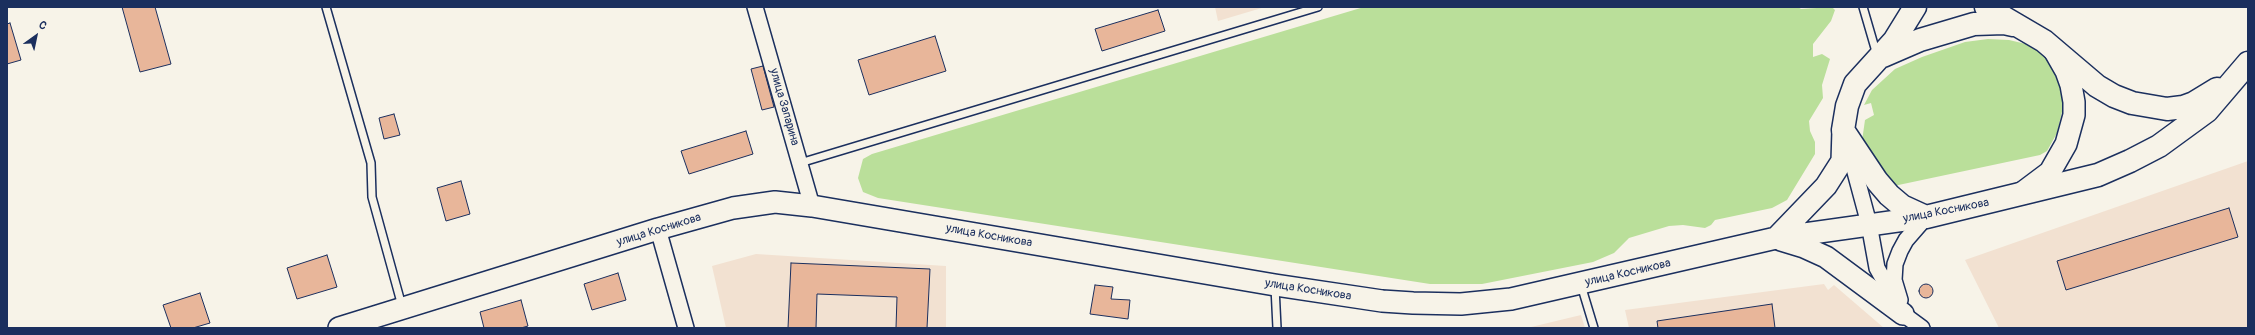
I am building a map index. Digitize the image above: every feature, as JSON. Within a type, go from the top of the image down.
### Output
[{"type":"main road","points":[[1915,7],[1894,41],[1855,84],[1846,106],[1843,130],[1877,181],[1889,195],[1902,206],[1926,217]]},
{"type":"main road","points":[[1986,7],[2033,34],[2053,48],[2079,72],[2114,96],[2132,103],[2167,109],[2194,103],[2229,80],[2248,62]]},
{"type":"main road","points":[[1878,59],[1920,40],[1974,24],[2004,23],[2020,27]]},
{"type":"main road","name":"улица Косникова","points":[[1926,217],[2098,175],[2159,146],[2207,111],[2248,62]]},
{"type":"street","name":"улица Запарина","points":[[755,7],[812,206]]},
{"type":"street","points":[[2018,195],[2036,184],[2050,172],[2066,144],[2074,115],[2074,102],[2071,85],[2066,71],[2053,48]]},
{"type":"street","points":[[1843,130],[1869,224],[1877,268],[1903,314]]},
{"type":"street","points":[[1843,130],[1842,161],[1826,186],[1776,238],[1804,247],[1826,257],[1922,328]]},
{"type":"street","name":"улица Косникова","points":[[340,328],[403,310],[658,229],[755,204],[775,202],[812,206],[1275,285],[1382,301],[1461,304],[1511,299],[1776,238],[1926,217]]},
{"type":"street","points":[[1903,314],[1894,280],[1896,264],[1906,240],[1926,217]]},
{"type":"street","points":[[658,229],[686,328]]},
{"type":"lane","points":[[326,7],[371,163],[372,196],[403,310]]},
{"type":"lane","points":[[800,163],[1318,7]]},
{"type":"lane","points":[[1863,7],[1878,59]]},
{"type":"lane","points":[[1581,283],[1594,328]]},
{"type":"lane","points":[[1275,285],[1277,328]]},
{"type":"shaded area","points":[[1215,7],[1265,7],[1218,21]]},
{"type":"shaded area","points":[[2248,161],[2248,328],[1999,328],[1965,260]]},
{"type":"shaded area","points":[[756,254],[946,266],[946,328],[726,328],[712,266]]},
{"type":"shaded area","points":[[1824,284],[1828,290],[1834,285],[1884,328],[1629,328],[1625,310]]},
{"type":"shaded area","points":[[1581,315],[1585,328],[1527,328]]},
{"type":"green space","points":[[1364,7],[1798,7],[1801,9],[1832,7],[1835,10],[1831,21],[1813,44],[1813,57],[1822,54],[1830,59],[1822,85],[1823,98],[1809,121],[1810,131],[1815,142],[1815,154],[1787,200],[1772,208],[1715,220],[1711,225],[1705,228],[1683,225],[1669,226],[1629,238],[1614,253],[1593,262],[1482,284],[1430,284],[878,198],[863,192],[858,178],[863,159],[872,154]]},
{"type":"green space","points":[[1988,39],[2009,40],[2026,44],[2043,54],[2054,66],[2065,99],[2057,133],[2047,151],[2040,155],[1889,187],[1862,141],[1865,120],[1874,115],[1871,103],[1864,105],[1872,90],[1895,69],[1922,57],[1965,42]]},
{"type":"building","points":[[122,7],[155,7],[171,64],[140,72]]},
{"type":"building","points":[[1158,10],[1165,31],[1102,51],[1095,29]]},
{"type":"building","points":[[10,23],[21,60],[7,64],[7,24]]},
{"type":"building","points":[[935,36],[946,71],[869,95],[858,60]]},
{"type":"building","points":[[763,66],[774,107],[762,110],[751,69]]},
{"type":"building","points":[[394,114],[400,135],[384,139],[379,118]]},
{"type":"building","points":[[746,131],[753,154],[689,174],[681,151]]},
{"type":"building","points":[[461,181],[470,214],[446,221],[437,188]]},
{"type":"building","points":[[2229,208],[2238,237],[2066,290],[2057,261]]},
{"type":"building","points":[[327,255],[337,287],[297,299],[287,268]]},
{"type":"building","points":[[791,263],[930,269],[927,328],[896,328],[897,297],[817,294],[816,328],[788,328]]},
{"type":"building","points":[[618,273],[626,300],[592,310],[584,284]]},
{"type":"building","points":[[1923,284],[1929,284],[1933,288],[1933,294],[1929,298],[1923,298],[1919,294],[1919,288]]},
{"type":"building","points":[[1095,285],[1113,287],[1111,299],[1130,300],[1128,319],[1090,314]]},
{"type":"building","points":[[200,293],[210,323],[193,328],[171,328],[163,305]]},
{"type":"building","points":[[521,300],[528,326],[521,328],[484,328],[480,312]]},
{"type":"building","points":[[1772,304],[1775,328],[1658,328],[1657,321]]}]
